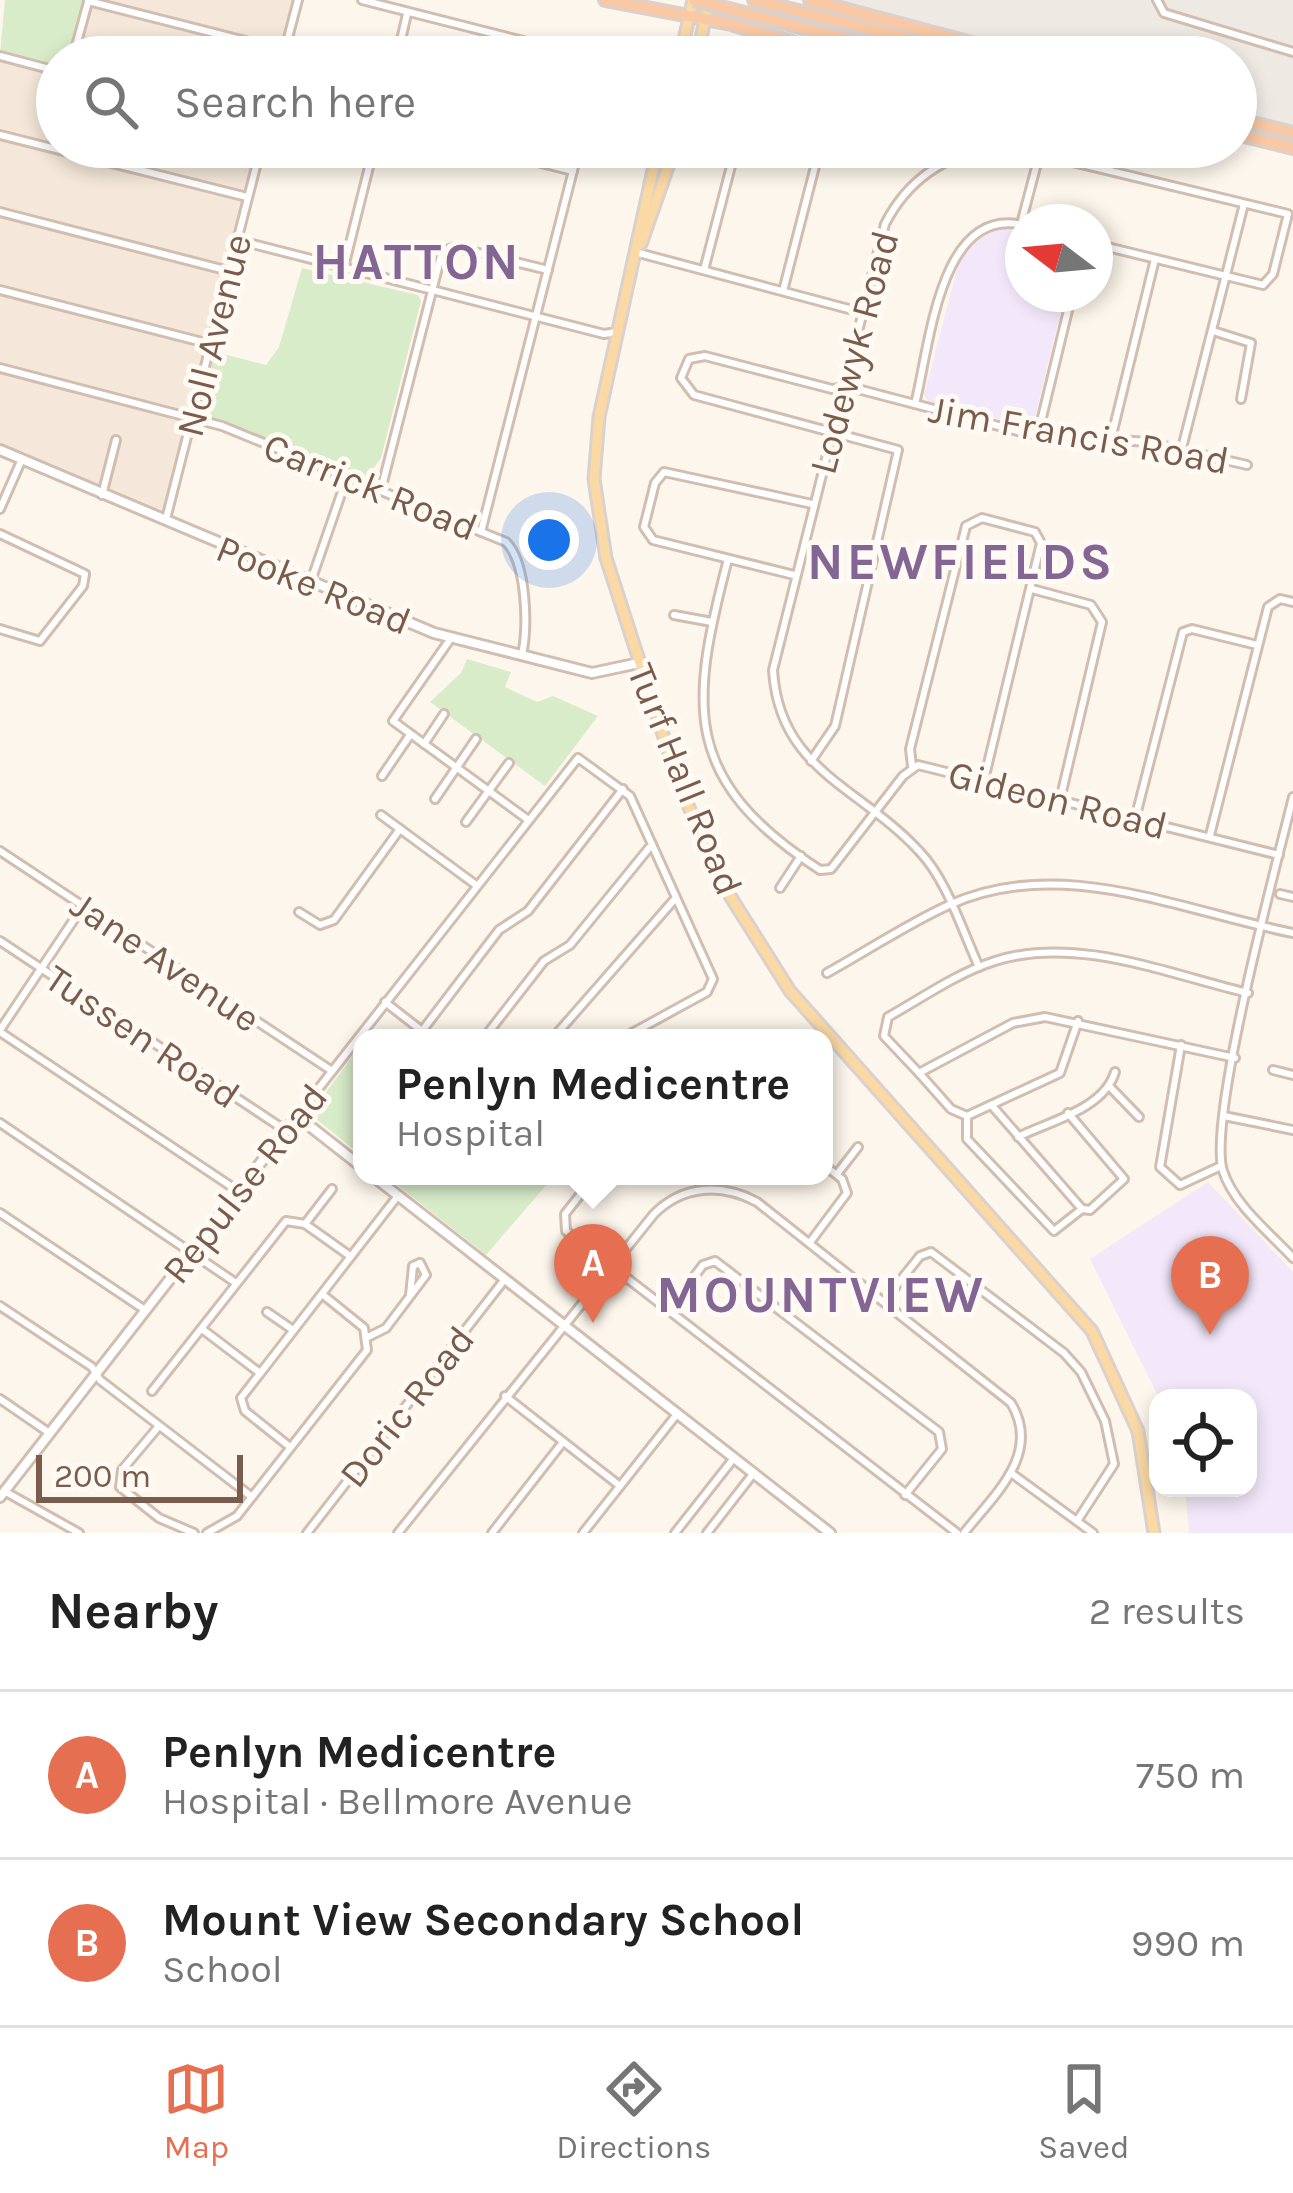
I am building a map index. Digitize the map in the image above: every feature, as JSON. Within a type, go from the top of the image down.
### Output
[{"type":"highway","points":[[605,0],[762,36]]},
{"type":"highway","points":[[693,0],[834,36]]},
{"type":"highway","points":[[754,0],[896,36]]},
{"type":"highway","points":[[810,0],[945,36]]},
{"type":"highway","points":[[1257,124],[1293,133]]},
{"type":"highway","points":[[1257,139],[1293,148]]},
{"type":"main road","points":[[685,36],[693,0]]},
{"type":"main road","points":[[701,36],[709,0]]},
{"type":"main road","name":"Turf Hall Road","points":[[653,168],[599,417],[594,479],[601,539],[638,662],[710,858],[773,967],[821,1029]]},
{"type":"main road","name":"Turf Hall Road","points":[[635,252],[667,168]]},
{"type":"main road","name":"Turf Hall Road","points":[[833,1042],[1055,1284],[1099,1342],[1138,1431],[1154,1533]]},
{"type":"street","points":[[289,36],[298,0]]},
{"type":"street","points":[[362,0],[503,36]]},
{"type":"street","points":[[1157,0],[1164,13],[1240,36]]},
{"type":"street","points":[[79,36],[88,1],[217,36]]},
{"type":"street","points":[[402,36],[408,12]]},
{"type":"street","points":[[1257,41],[1293,52]]},
{"type":"street","points":[[0,56],[36,65]]},
{"type":"street","points":[[0,135],[36,144]]},
{"type":"street","points":[[130,168],[248,198]]},
{"type":"street","name":"Noll Avenue","points":[[165,523],[256,168]]},
{"type":"street","points":[[344,267],[369,168]]},
{"type":"street","points":[[561,168],[573,171]]},
{"type":"street","points":[[481,532],[574,168]]},
{"type":"street","points":[[704,270],[731,168]]},
{"type":"street","points":[[784,291],[815,168]]},
{"type":"street","name":"Lodewyk Road","points":[[936,168],[905,193],[880,237],[773,670],[775,703],[796,748],[923,854],[979,967]]},
{"type":"street","points":[[1027,204],[1036,168]]},
{"type":"street","points":[[1104,168],[1288,214],[1271,280],[1263,285],[1113,248]]},
{"type":"street","points":[[1182,448],[1244,203]]},
{"type":"street","points":[[0,212],[229,271]]},
{"type":"street","points":[[915,404],[958,247],[986,225],[1005,225]]},
{"type":"street","points":[[237,240],[616,332]]},
{"type":"street","points":[[381,490],[440,255],[451,248],[548,270]]},
{"type":"street","points":[[635,252],[860,312]]},
{"type":"street","points":[[1111,439],[1155,259]]},
{"type":"street","points":[[0,290],[211,344]]},
{"type":"street","points":[[1037,434],[1068,312]]},
{"type":"street","points":[[1213,331],[1251,343],[1241,399]]},
{"type":"street","name":"Jim Francis Road","points":[[830,429],[694,395],[682,383],[681,370],[689,358],[700,356],[1037,434],[1182,448],[1247,465]]},
{"type":"street","name":"Carrick Road","points":[[0,368],[192,417],[506,542],[514,553],[526,629],[521,655]]},
{"type":"street","points":[[811,761],[835,726],[900,458],[890,445],[830,429]]},
{"type":"street","points":[[102,495],[116,440]]},
{"type":"street","name":"Pooke Road","points":[[0,450],[165,523],[451,638],[600,674],[638,662]]},
{"type":"street","points":[[0,509],[22,459]]},
{"type":"street","points":[[794,575],[646,537],[655,483],[664,472],[812,504]]},
{"type":"street","points":[[310,581],[347,477]]},
{"type":"street","points":[[912,766],[910,749],[972,520],[982,518],[1040,537],[1032,590],[983,781]]},
{"type":"street","points":[[0,534],[85,574],[83,586],[40,641],[0,629]]},
{"type":"street","points":[[728,559],[700,682],[711,754],[743,806],[801,856],[780,888]]},
{"type":"street","points":[[1032,590],[1091,605],[1102,622],[1060,800]]},
{"type":"street","points":[[1210,836],[1269,604],[1293,602]]},
{"type":"street","points":[[674,615],[712,622]]},
{"type":"street","points":[[1135,819],[1183,632],[1192,629],[1257,646]]},
{"type":"street","points":[[451,638],[443,656],[392,716],[410,735],[526,819]]},
{"type":"street","points":[[424,745],[444,714]]},
{"type":"street","points":[[382,776],[410,735]]},
{"type":"street","points":[[435,799],[476,739]]},
{"type":"street","name":"Repulse Road","points":[[364,1029],[578,758],[623,789]]},
{"type":"street","points":[[466,822],[509,763]]},
{"type":"street","name":"Gideon Road","points":[[801,856],[820,870],[832,868],[912,766],[1279,855]]},
{"type":"street","points":[[424,1029],[499,930],[528,911],[623,789],[712,984],[637,1029]]},
{"type":"street","points":[[1293,797],[1235,1058],[1221,1166],[1235,1194],[1293,1258]]},
{"type":"street","points":[[381,815],[476,885]]},
{"type":"street","points":[[299,912],[320,925],[334,920],[400,830]]},
{"type":"street","points":[[491,1029],[549,956],[570,945],[650,848]]},
{"type":"street","name":"Jane Avenue","points":[[0,850],[332,1071]]},
{"type":"street","points":[[827,973],[951,904],[1009,886],[1075,884],[1293,933]]},
{"type":"street","points":[[1280,894],[1293,897]]},
{"type":"street","points":[[560,1029],[590,990],[610,979],[674,900]]},
{"type":"street","points":[[83,906],[0,1031],[238,1191]]},
{"type":"street","name":"Tussen Road","points":[[0,941],[285,1130]]},
{"type":"street","points":[[1078,1020],[1060,1073],[967,1116],[951,1108],[884,1036],[888,1016],[979,967],[1023,954],[1059,951],[1248,993]]},
{"type":"street","points":[[385,1002],[419,1029]]},
{"type":"street","points":[[919,1073],[1013,1023],[1045,1017],[1078,1020],[1235,1058]]},
{"type":"street","name":"Repulse Road","points":[[1,1492],[353,1044]]},
{"type":"street","points":[[1181,1046],[1160,1167],[1180,1185],[1221,1166]]},
{"type":"street","points":[[1273,1070],[1293,1075]]},
{"type":"street","points":[[1018,1137],[1110,1087],[1114,1072]]},
{"type":"street","points":[[1110,1087],[1139,1117]]},
{"type":"street","points":[[993,1107],[1082,1209],[1090,1210],[1124,1179],[1068,1113]]},
{"type":"street","points":[[297,1116],[353,1160]]},
{"type":"street","points":[[967,1116],[968,1139],[1045,1225],[1060,1228],[1082,1209]]},
{"type":"street","points":[[1224,1116],[1293,1130]]},
{"type":"street","points":[[0,1123],[236,1283]]},
{"type":"street","points":[[837,1174],[858,1147]]},
{"type":"street","points":[[810,1242],[847,1193],[833,1171]]},
{"type":"street","points":[[385,1185],[829,1533]]},
{"type":"street","points":[[398,1533],[562,1324],[611,1267],[661,1207],[701,1189],[748,1197],[1011,1402],[1023,1434],[1011,1473],[960,1533],[611,1267],[562,1224],[589,1185]]},
{"type":"street","points":[[304,1224],[332,1189]]},
{"type":"street","points":[[290,1447],[242,1406],[260,1373],[398,1196]]},
{"type":"street","points":[[0,1213],[145,1310]]},
{"type":"street","points":[[152,1391],[286,1221],[304,1224],[350,1256]]},
{"type":"street","points":[[884,1301],[920,1256],[932,1252],[1074,1361],[1105,1421],[1114,1458],[1110,1476],[1077,1521]]},
{"type":"street","points":[[668,1311],[703,1265],[715,1261],[939,1432],[944,1443],[939,1453],[905,1495]]},
{"type":"street","points":[[368,1337],[383,1331],[410,1297],[427,1274],[418,1262],[412,1270],[410,1297]]},
{"type":"street","name":"Doric Road","points":[[307,1533],[505,1279]]},
{"type":"street","points":[[322,1294],[368,1337]]},
{"type":"street","points":[[0,1306],[96,1373],[252,1497]]},
{"type":"street","points":[[268,1312],[292,1330]]},
{"type":"street","points":[[202,1329],[260,1373]]},
{"type":"street","points":[[207,1533],[233,1521],[365,1352],[368,1337]]},
{"type":"street","points":[[506,1396],[620,1486]]},
{"type":"street","points":[[0,1399],[49,1432]]},
{"type":"street","points":[[584,1533],[677,1414]]},
{"type":"street","points":[[159,1426],[122,1471],[120,1487],[159,1518],[194,1533]]},
{"type":"street","points":[[492,1533],[563,1442]]},
{"type":"street","points":[[675,1533],[734,1458]]},
{"type":"street","points":[[1011,1473],[1093,1533]]},
{"type":"street","points":[[708,1533],[754,1474]]},
{"type":"street","points":[[1,1492],[80,1533]]},
{"type":"shaded area","points":[[88,0],[299,0],[290,36],[79,36]]},
{"type":"shaded area","points":[[803,0],[1293,0],[1293,126],[1257,117],[1257,36],[943,36]]},
{"type":"shaded area","points":[[0,57],[36,66],[36,168],[256,168],[165,523],[0,451]]},
{"type":"shaded area","points":[[1005,230],[1005,312],[1061,312],[1034,422],[1027,426],[929,402],[924,395],[960,258],[970,244]]},
{"type":"shaded area","points":[[1208,1182],[1293,1272],[1293,1533],[1189,1533],[1186,1497],[1257,1497],[1257,1389],[1155,1389],[1090,1259]]},
{"type":"green space","points":[[5,0],[84,0],[75,36],[36,36],[36,63],[0,54]]},
{"type":"green space","points":[[302,268],[418,295],[421,301],[381,458],[367,477],[206,417],[198,406],[212,351],[266,365],[279,347]]},
{"type":"green space","points":[[467,659],[511,672],[505,687],[537,702],[553,696],[598,716],[545,786],[430,702],[461,673]]},
{"type":"green space","points":[[353,1055],[353,1149],[310,1114]]},
{"type":"green space","points":[[397,1185],[546,1185],[486,1255]]},
{"type":"place","name":"Penlyn Medicentre","points":[[593,1323]]},
{"type":"place","name":"Mount View Secondary School","points":[[1210,1335]]},
{"type":"district","name":"HATTON","points":[[417,261]]},
{"type":"district","name":"NEWFIELDS","points":[[961,561]]},
{"type":"district","name":"MOUNTVIEW","points":[[821,1294]]}]
